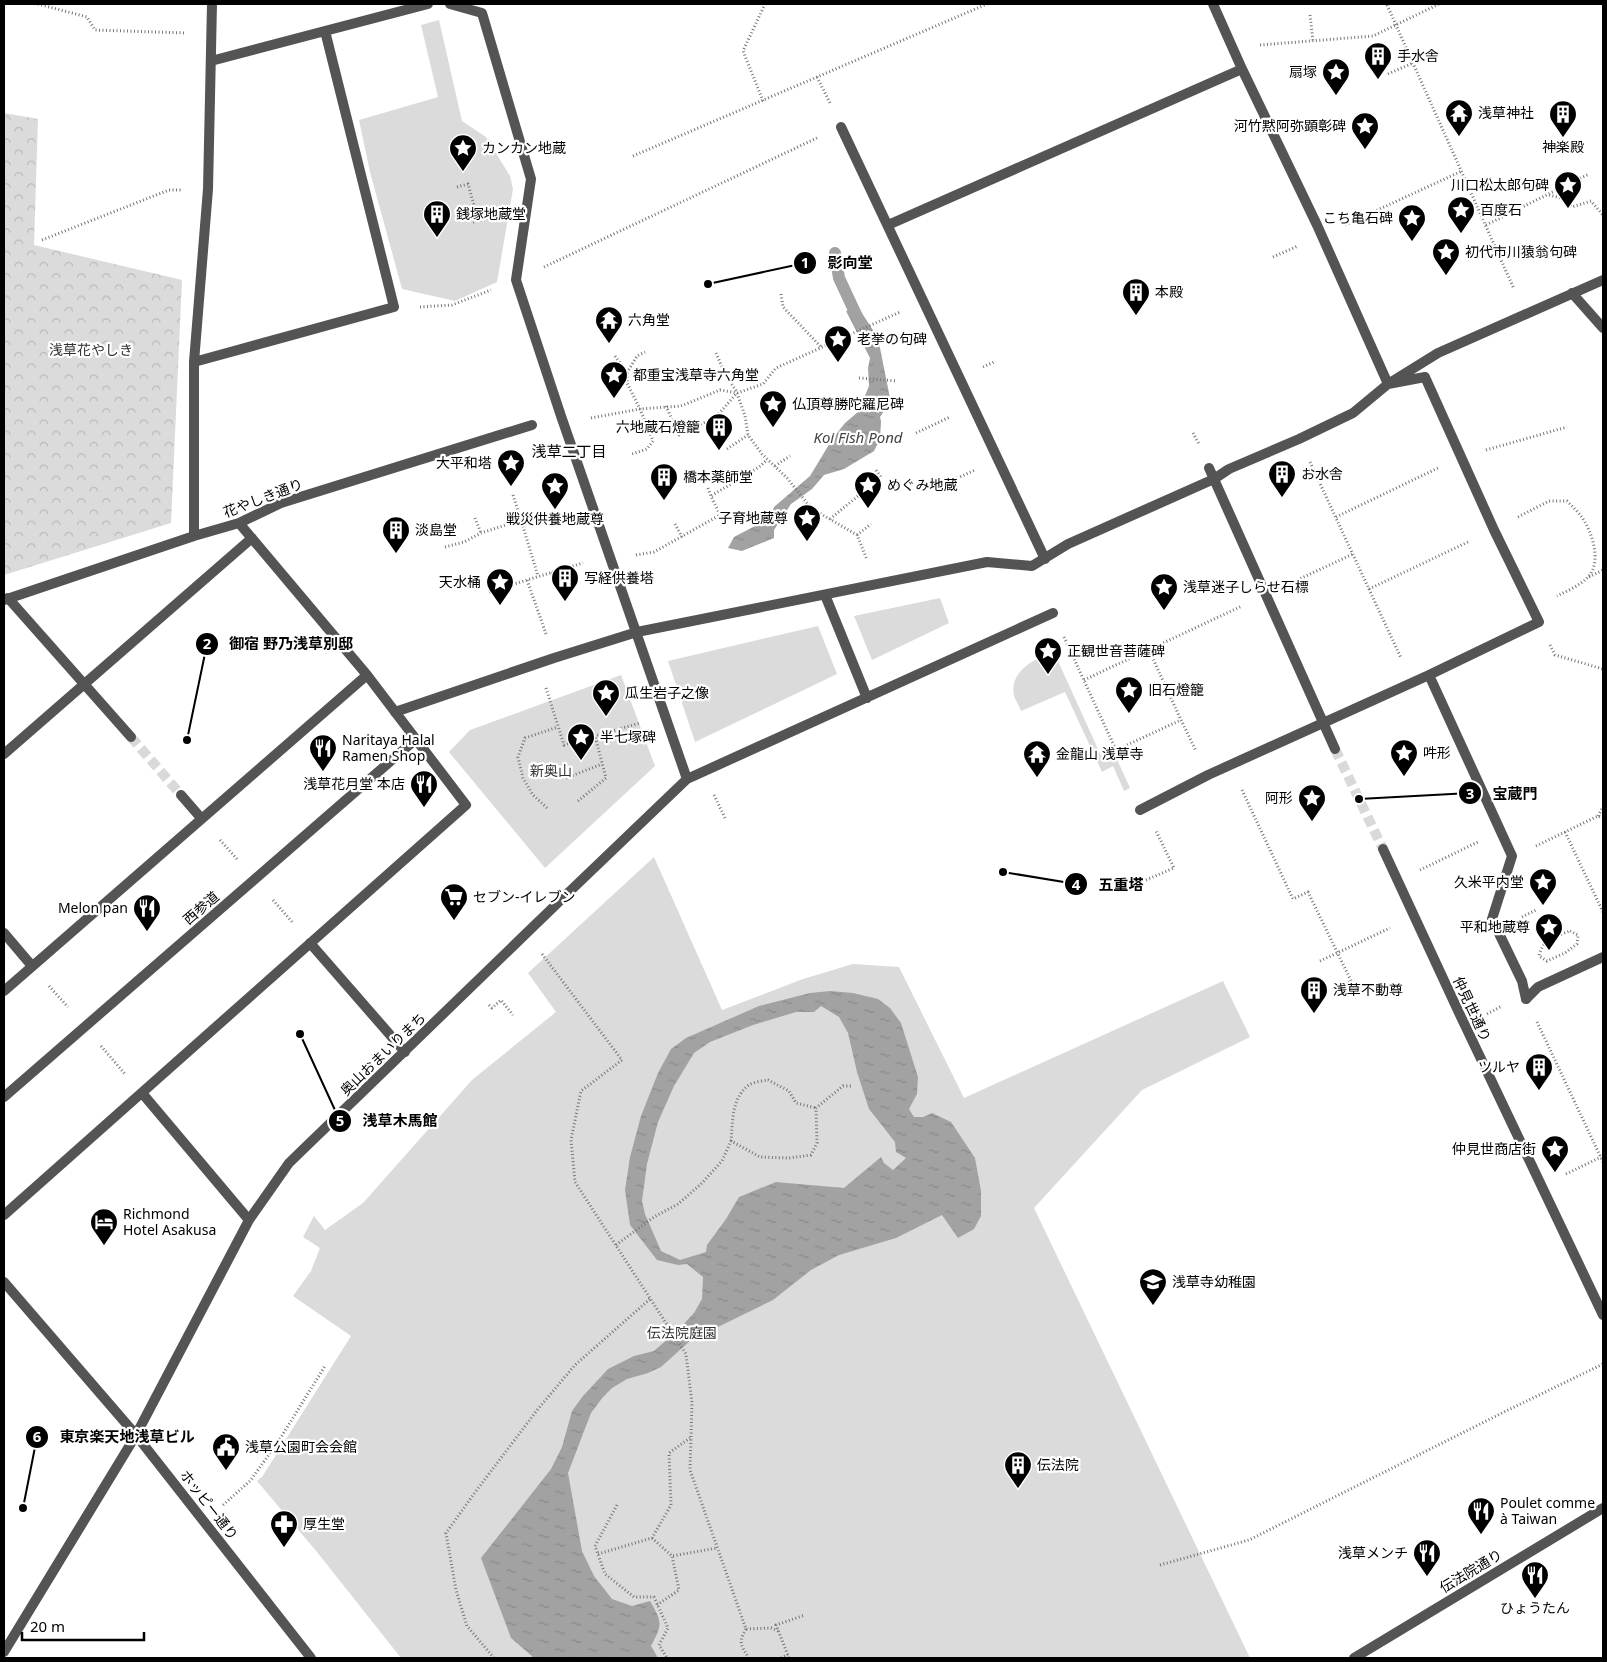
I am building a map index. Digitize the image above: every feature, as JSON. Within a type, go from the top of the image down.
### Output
[{"type":"street","points":[[194,536],[194,362],[208,189],[212,4]]},
{"type":"street","points":[[210,60],[428,4]]},
{"type":"street","points":[[450,4],[482,13],[531,179],[516,280],[561,416],[687,779]]},
{"type":"street","points":[[1213,4],[1388,384]]},
{"type":"street","points":[[194,362],[394,307],[325,31]]},
{"type":"street","points":[[888,225],[1242,69]]},
{"type":"street","points":[[842,127],[1046,559]]},
{"type":"street","points":[[395,712],[637,632],[987,562],[1032,566],[1068,544],[1214,479],[1229,469],[1353,413],[1388,384],[1438,353],[1602,280]]},
{"type":"street","points":[[1572,294],[1603,328]]},
{"type":"street","points":[[1142,809],[1208,775],[1429,675],[1539,622],[1494,530],[1425,377],[1388,384]]},
{"type":"street","name":"花やしき通り","points":[[6,599],[194,536],[239,523],[281,503],[532,425]]},
{"type":"street","points":[[1209,468],[1335,749]]},
{"type":"street","points":[[4,1215],[466,805],[367,675],[239,523]]},
{"type":"street","points":[[4,754],[252,538]]},
{"type":"street","points":[[824,595],[867,698]]},
{"type":"street","points":[[6,599],[131,737]]},
{"type":"street","name":"奥山おまいりまち","points":[[4,1652],[136,1435],[249,1220],[289,1163],[687,779],[1053,613]]},
{"type":"street","points":[[4,991],[367,675]]},
{"type":"street","points":[[1429,675],[1512,856],[1492,919],[1522,981],[1526,999],[1538,988],[1603,957]]},
{"type":"street","name":"西参道","points":[[4,1097],[416,739]]},
{"type":"street","points":[[181,795],[202,818]]},
{"type":"street","name":"仲見世通り","points":[[1383,849],[1464,1025],[1603,1315]]},
{"type":"street","points":[[4,932],[32,966]]},
{"type":"street","points":[[310,943],[405,1052]]},
{"type":"street","points":[[142,1093],[249,1220]]},
{"type":"street","name":"ホッピー通り","points":[[4,1282],[136,1435],[311,1658]]},
{"type":"street","name":"伝法院通り","points":[[1354,1658],[1603,1508]]},
{"type":"path","points":[[38,4],[86,17],[95,30],[211,34]]},
{"type":"path","points":[[763,101],[743,51],[765,4]]},
{"type":"path","points":[[633,156],[987,4]]},
{"type":"path","points":[[1387,4],[1526,314]]},
{"type":"path","points":[[1232,48],[1373,36],[1439,4]]},
{"type":"path","points":[[1310,15],[1313,41]]},
{"type":"path","points":[[1388,74],[1412,63]]},
{"type":"path","points":[[394,307],[452,305],[516,280],[842,127]]},
{"type":"path","points":[[1273,257],[1462,171]]},
{"type":"path","points":[[1486,225],[1589,174]]},
{"type":"path","points":[[458,188],[468,184],[478,220]]},
{"type":"path","points":[[42,240],[169,190],[208,189]]},
{"type":"path","points":[[1548,195],[1561,198],[1572,207],[1591,201],[1603,216]]},
{"type":"path","points":[[484,207],[492,217]]},
{"type":"path","points":[[781,294],[783,307],[822,348]]},
{"type":"path","points":[[561,416],[585,419],[640,409],[681,406],[720,390],[737,393],[763,384],[776,368],[875,323]]},
{"type":"path","points":[[626,373],[638,356],[645,352]]},
{"type":"path","points":[[716,353],[726,376],[737,393],[746,416],[748,435],[767,460],[787,478],[807,502],[821,514],[857,535],[875,584]]},
{"type":"path","points":[[615,356],[626,373],[627,383],[653,441],[647,449],[632,454]]},
{"type":"path","points":[[859,378],[897,381]]},
{"type":"path","points":[[666,406],[679,435],[716,417],[737,393]]},
{"type":"path","points":[[916,433],[972,405]]},
{"type":"path","points":[[1336,517],[1461,457],[1567,427]]},
{"type":"path","points":[[1194,434],[1199,446]]},
{"type":"path","points":[[728,449],[748,435]]},
{"type":"path","points":[[1299,439],[1413,682]]},
{"type":"path","points":[[775,466],[790,456]]},
{"type":"path","points":[[711,496],[759,467],[767,460]]},
{"type":"path","points":[[938,487],[999,460]]},
{"type":"path","points":[[830,519],[881,477],[875,469]]},
{"type":"path","points":[[613,565],[633,555],[654,552],[720,515],[708,488]]},
{"type":"path","points":[[513,495],[538,576]]},
{"type":"path","points":[[1369,589],[1494,530],[1549,501],[1567,501],[1582,517],[1594,544],[1595,562],[1588,577]]},
{"type":"path","points":[[445,547],[464,542],[481,533],[545,512]]},
{"type":"path","points":[[809,525],[821,514]]},
{"type":"path","points":[[475,518],[481,533]]},
{"type":"path","points":[[675,524],[682,537]]},
{"type":"path","points":[[857,535],[871,524]]},
{"type":"path","points":[[1084,680],[1353,554]]},
{"type":"path","points":[[489,592],[609,555]]},
{"type":"path","points":[[1603,570],[1588,577],[1572,589],[1547,601],[1539,622],[1555,655],[1603,669]]},
{"type":"path","points":[[552,572],[560,593]]},
{"type":"path","points":[[527,580],[554,658]]},
{"type":"path","points":[[1053,613],[1116,750],[1181,720]]},
{"type":"path","points":[[1149,650],[1208,775]]},
{"type":"path","points":[[548,695],[564,745],[639,724]]},
{"type":"path","points":[[547,808],[533,795],[523,778],[518,757],[525,738],[558,727]]},
{"type":"path","points":[[578,801],[606,778],[595,736]]},
{"type":"path","points":[[566,778],[602,764]]},
{"type":"path","points":[[1230,765],[1293,899],[1308,892],[1355,989]]},
{"type":"path","points":[[1512,856],[1598,816],[1603,807]]},
{"type":"path","points":[[1142,809],[1174,868],[1146,880]]},
{"type":"path","points":[[1598,816],[1603,818]]},
{"type":"path","points":[[1398,881],[1500,831]]},
{"type":"path","points":[[1564,832],[1603,912]]},
{"type":"path","points":[[1320,961],[1414,917]]},
{"type":"path","points":[[526,934],[622,1060],[581,1091],[571,1140],[575,1182],[686,1354],[692,1403],[690,1470],[746,1629]]},
{"type":"path","points":[[1339,987],[1352,981]]},
{"type":"path","points":[[1464,1025],[1511,1002],[1526,999],[1603,1162]]},
{"type":"path","points":[[616,1245],[654,1217],[678,1204],[722,1162],[731,1140],[734,1110],[738,1096],[750,1084],[768,1080],[789,1091],[796,1103],[816,1108]]},
{"type":"path","points":[[816,1108],[843,1086],[853,1086]]},
{"type":"path","points":[[731,1140],[760,1157],[789,1158],[811,1154],[817,1143],[816,1108]]},
{"type":"path","points":[[1542,1186],[1601,1157]]},
{"type":"path","points":[[494,1658],[467,1626],[456,1590],[446,1533],[533,1416],[575,1365],[650,1298]]},
{"type":"path","points":[[1160,1565],[1249,1540],[1603,1364]]},
{"type":"path","points":[[205,1522],[250,1481],[278,1442],[325,1366]]},
{"type":"path","points":[[598,1554],[652,1538],[671,1505],[669,1453],[690,1438]]},
{"type":"path","points":[[618,1504],[595,1546],[605,1574],[634,1597],[654,1598],[668,1628],[659,1646],[667,1658]]},
{"type":"path","points":[[652,1538],[672,1556],[680,1590],[658,1605]]},
{"type":"path","points":[[672,1556],[717,1548]]},
{"type":"path","points":[[780,1658],[788,1657],[776,1625],[805,1615]]},
{"type":"path","points":[[746,1629],[771,1628],[778,1631]]},
{"type":"path","points":[[746,1629],[741,1637],[742,1646],[749,1658]]},
{"type":"green space","points":[[439,20],[462,121],[486,137],[510,176],[513,189],[497,282],[455,301],[402,289],[370,172],[359,120],[438,97],[421,25]]},
{"type":"green space","name":"浅草花やしき","points":[[4,113],[38,119],[34,245],[182,280],[171,523],[4,575]]},
{"type":"green space","points":[[940,598],[949,623],[872,660],[854,616]]},
{"type":"green space","points":[[818,626],[837,674],[695,742],[668,661]]},
{"type":"green space","points":[[1049,655],[1058,661],[1103,760],[1115,755],[1130,788],[1124,791],[1113,766],[1102,772],[1065,692],[1021,711],[1014,696],[1013,688],[1018,674],[1035,660]]},
{"type":"green space","name":"新奥山","points":[[621,675],[655,766],[545,868],[449,752],[470,730]]},
{"type":"green space","name":"伝法院庭園","points":[[654,857],[722,1010],[803,979],[853,964],[899,967],[964,1098],[1223,981],[1250,1037],[1142,1090],[1034,1208],[1250,1658],[401,1658],[317,1552],[257,1481],[262,1477],[351,1336],[293,1296],[311,1271],[320,1248],[303,1237],[314,1216],[325,1230],[363,1203],[472,1080],[556,1012],[528,973]]},
{"type":"water","name":"Koi Fish Pond","points":[[858,307],[878,338],[890,398],[889,404],[880,417],[880,439],[874,451],[844,469],[824,475],[812,489],[791,504],[774,530],[774,538],[742,551],[728,548],[734,537],[770,518],[774,507],[810,476],[833,438],[845,423],[858,412],[869,386],[868,368],[870,358],[846,311]]},
{"type":"water","points":[[830,991],[853,993],[878,999],[890,1008],[901,1023],[918,1077],[917,1094],[909,1109],[914,1117],[923,1117],[932,1113],[951,1122],[975,1158],[981,1191],[981,1216],[974,1229],[958,1238],[942,1215],[896,1238],[839,1255],[811,1270],[773,1300],[691,1340],[661,1367],[627,1379],[612,1388],[591,1413],[568,1473],[582,1551],[594,1576],[612,1599],[632,1606],[650,1601],[660,1623],[658,1633],[651,1646],[658,1658],[534,1658],[511,1638],[481,1558],[551,1469],[562,1447],[572,1411],[583,1396],[608,1369],[634,1356],[654,1351],[694,1313],[702,1299],[703,1277],[687,1264],[678,1265],[657,1260],[630,1225],[625,1190],[630,1157],[641,1116],[658,1073],[671,1049],[686,1038],[759,1006],[810,993]],"holes":[[[821,1006],[839,1017],[848,1033],[857,1072],[869,1109],[895,1142],[896,1152],[906,1158],[893,1170],[884,1163],[881,1157],[844,1188],[776,1182],[739,1197],[707,1245],[706,1252],[680,1260],[661,1251],[645,1214],[642,1201],[647,1164],[658,1122],[674,1086],[694,1053],[710,1042],[753,1025],[796,1012],[814,1012]]]},
{"type":"waterway","points":[[835,253],[839,278],[860,323]]},
{"type":"tunnel","points":[[131,737],[181,795]]},
{"type":"tunnel","points":[[1335,749],[1383,849]]},
{"type":"place","name":"手水舎","points":[[1378,80]]},
{"type":"place","name":"扇塚","points":[[1336,96]]},
{"type":"place","name":"浅草神社","points":[[1459,137]]},
{"type":"place","name":"神楽殿","points":[[1563,138]]},
{"type":"place","name":"河竹黙阿弥顕彰碑","points":[[1365,150]]},
{"type":"place","name":"カンカン地蔵","points":[[463,172]]},
{"type":"place","name":"川口松太郎句碑","points":[[1568,209]]},
{"type":"place","name":"百度石","points":[[1461,234]]},
{"type":"place","name":"銭塚地蔵堂","points":[[437,238]]},
{"type":"place","name":"こち亀石碑","points":[[1412,242]]},
{"type":"place","name":"初代市川猿翁句碑","points":[[1446,276]]},
{"type":"place","name":"影向堂","points":[[708,284]]},
{"type":"place","name":"本殿","points":[[1136,316]]},
{"type":"place","name":"六角堂","points":[[609,344]]},
{"type":"place","name":"老挙の句碑","points":[[838,363]]},
{"type":"place","name":"都重宝浅草寺六角堂","points":[[614,399]]},
{"type":"place","name":"仏頂尊勝陀羅尼碑","points":[[773,428]]},
{"type":"place","name":"六地蔵石燈籠","points":[[719,451]]},
{"type":"place","name":"大平和塔","points":[[511,487]]},
{"type":"place","name":"お水舎","points":[[1282,498]]},
{"type":"place","name":"橋本薬師堂","points":[[664,501]]},
{"type":"place","name":"めぐみ地蔵","points":[[868,509]]},
{"type":"place","name":"戦災供養地蔵尊","points":[[555,510]]},
{"type":"place","name":"子育地蔵尊","points":[[807,542]]},
{"type":"place","name":"淡島堂","points":[[396,554]]},
{"type":"place","name":"写経供養塔","points":[[565,602]]},
{"type":"place","name":"天水桶","points":[[500,606]]},
{"type":"place","name":"浅草迷子しらせ石標","points":[[1164,611]]},
{"type":"place","name":"正観世音菩薩碑","points":[[1048,675]]},
{"type":"place","name":"旧石燈籠","points":[[1129,714]]},
{"type":"place","name":"瓜生岩子之像","points":[[606,717]]},
{"type":"place","name":"御宿 野乃浅草別邸","points":[[187,740]]},
{"type":"place","name":"半七塚碑","points":[[581,761]]},
{"type":"place","name":"Naritaya Halal Ramen Shop","points":[[323,772]]},
{"type":"place","name":"吽形","points":[[1404,777]]},
{"type":"place","name":"金龍山 浅草寺","points":[[1037,778]]},
{"type":"place","name":"宝蔵門","points":[[1359,799]]},
{"type":"place","name":"浅草花月堂 本店","points":[[424,808]]},
{"type":"place","name":"阿形","points":[[1312,822]]},
{"type":"place","name":"五重塔","points":[[1003,872]]},
{"type":"place","name":"久米平内堂","points":[[1543,906]]},
{"type":"place","name":"セブン-イレブン","points":[[454,921]]},
{"type":"place","name":"Melon pan","points":[[147,932]]},
{"type":"place","name":"平和地蔵尊","points":[[1549,951]]},
{"type":"place","name":"浅草不動尊","points":[[1314,1014]]},
{"type":"place","name":"浅草木馬館","points":[[300,1034]]},
{"type":"place","name":"ツルヤ","points":[[1539,1091]]},
{"type":"place","name":"仲見世商店街","points":[[1555,1173]]},
{"type":"place","name":"Richmond Hotel Asakusa","points":[[104,1246]]},
{"type":"place","name":"浅草寺幼稚園","points":[[1153,1306]]},
{"type":"place","name":"浅草公園町会会館","points":[[226,1471]]},
{"type":"place","name":"伝法院","points":[[1018,1489]]},
{"type":"place","name":"東京楽天地浅草ビル","points":[[23,1508]]},
{"type":"place","name":"Poulet comme à Taiwan","points":[[1481,1535]]},
{"type":"place","name":"厚生堂","points":[[284,1548]]},
{"type":"place","name":"浅草メンチ","points":[[1427,1577]]},
{"type":"place","name":"ひょうたん","points":[[1535,1599]]},
{"type":"district","name":"浅草二丁目","points":[[569,452]]}]
